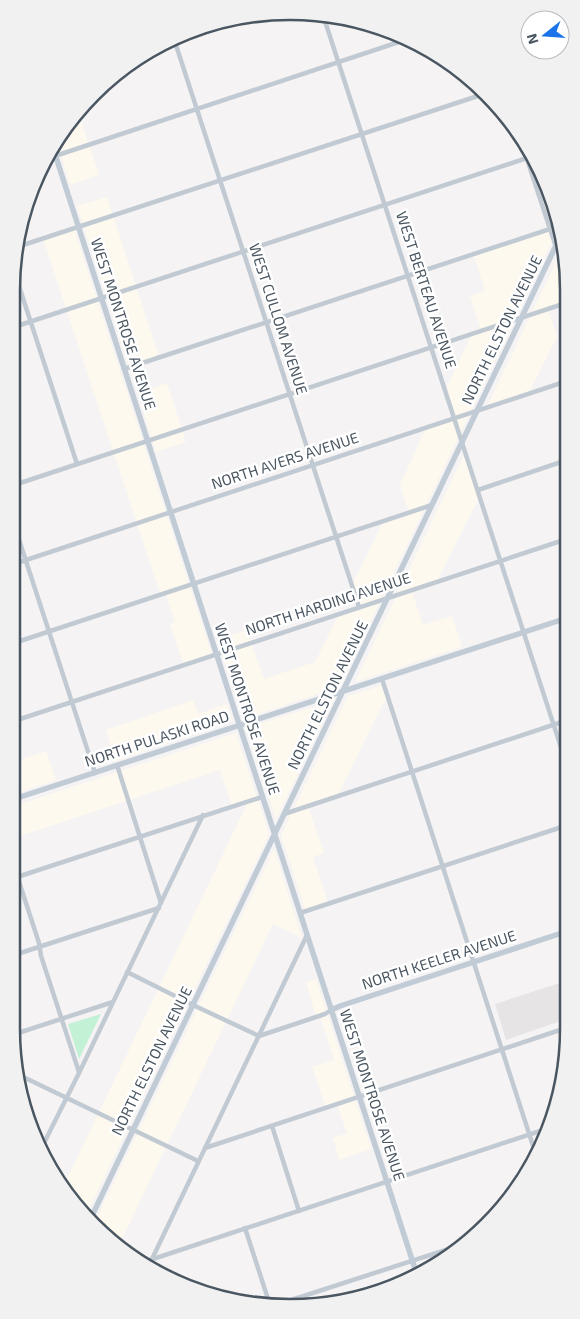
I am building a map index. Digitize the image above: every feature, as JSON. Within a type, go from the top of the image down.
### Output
[{"type":"main road","name":"WEST MONTROSE AVENUE","points":[[54,159],[102,298],[415,1268]]},
{"type":"main road","name":"NORTH ELSTON AVENUE","points":[[93,1214],[556,247]]},
{"type":"main road","name":"NORTH PULASKI ROAD","points":[[20,797],[560,621]]},
{"type":"main road","name":"NORTH KEELER AVENUE","points":[[331,1010],[560,934]]},
{"type":"street","name":"WEST BERTEAU AVENUE","points":[[325,22],[560,744]]},
{"type":"street","points":[[57,154],[90,145],[397,43]]},
{"type":"street","name":"WEST CULLOM AVENUE","points":[[176,46],[359,607]]},
{"type":"street","points":[[24,245],[478,96]]},
{"type":"street","points":[[20,325],[526,158]]},
{"type":"street","points":[[530,166],[556,247]]},
{"type":"street","points":[[124,369],[553,228]]},
{"type":"street","points":[[20,289],[77,464]]},
{"type":"street","points":[[20,483],[560,305]]},
{"type":"street","name":"NORTH AVERS AVENUE","points":[[20,562],[560,384]]},
{"type":"street","points":[[478,490],[560,462]]},
{"type":"street","points":[[20,641],[432,505]]},
{"type":"street","name":"NORTH HARDING AVENUE","points":[[20,719],[560,541]]},
{"type":"street","points":[[20,542],[94,772]]},
{"type":"street","points":[[382,679],[533,1146]]},
{"type":"street","points":[[284,814],[560,723]]},
{"type":"street","points":[[116,765],[160,906]]},
{"type":"street","points":[[20,876],[262,796]]},
{"type":"street","points":[[45,1141],[203,816]]},
{"type":"street","points":[[300,913],[560,828]]},
{"type":"street","points":[[20,883],[79,1073]]},
{"type":"street","points":[[20,953],[160,906]]},
{"type":"street","points":[[152,1259],[307,935]]},
{"type":"street","points":[[127,972],[259,1036]]},
{"type":"street","points":[[20,1032],[113,1002]]},
{"type":"street","name":"NORTH KEELER AVENUE","points":[[259,1036],[325,1014],[331,1010]]},
{"type":"street","points":[[204,1148],[560,1030]]},
{"type":"street","points":[[24,1077],[198,1161]]},
{"type":"street","points":[[272,1126],[300,1210]]},
{"type":"street","points":[[152,1259],[539,1131]]},
{"type":"street","points":[[245,1228],[268,1298]]},
{"type":"street","points":[[295,1299],[444,1250]]},
{"type":"shaded area","points":[[81,120],[99,175],[70,185],[59,150]]},
{"type":"shaded area","points":[[541,191],[555,236],[339,687],[243,719],[217,640],[247,630],[264,679],[315,662],[339,614],[359,608],[352,585],[383,522],[409,513],[400,485],[426,428],[455,419],[446,389],[472,334],[481,331],[470,296],[485,291],[474,255],[551,230],[539,194]]},
{"type":"shaded area","points":[[107,197],[159,357],[129,367],[77,206]]},
{"type":"shaded area","points":[[74,229],[212,655],[183,664],[170,624],[175,622],[165,592],[160,593],[43,239]]},
{"type":"shaded area","points":[[558,257],[560,304],[548,309],[557,337],[529,393],[487,407]]},
{"type":"shaded area","points":[[167,383],[186,442],[156,452],[138,394]]},
{"type":"shaded area","points":[[465,453],[479,498],[437,581],[411,589],[423,625],[452,616],[462,647],[355,682]]},
{"type":"shaded area","points":[[383,685],[387,696],[338,795],[308,806],[324,853],[313,857],[329,905],[306,912],[281,835],[348,696]]},
{"type":"shaded area","points":[[193,700],[198,714],[227,704],[233,721],[116,761],[106,730]]},
{"type":"shaded area","points":[[333,701],[276,819],[246,728]]},
{"type":"shaded area","points":[[236,733],[269,834],[89,1209],[67,1180],[248,802],[232,807],[220,770],[20,836],[20,804]]},
{"type":"shaded area","points":[[46,751],[56,780],[20,792],[20,760]]},
{"type":"shaded area","points":[[274,849],[302,938],[273,924],[122,1240],[97,1218]]},
{"type":"shaded area","points":[[316,979],[371,1149],[339,1160],[333,1138],[347,1133],[337,1104],[326,1108],[312,1067],[334,1060],[320,1016],[316,1016],[306,982]]},
{"type":"shaded area","points":[[560,983],[560,1021],[506,1040],[495,1004]]},
{"type":"green space","points":[[101,1014],[79,1059],[68,1024]]}]
